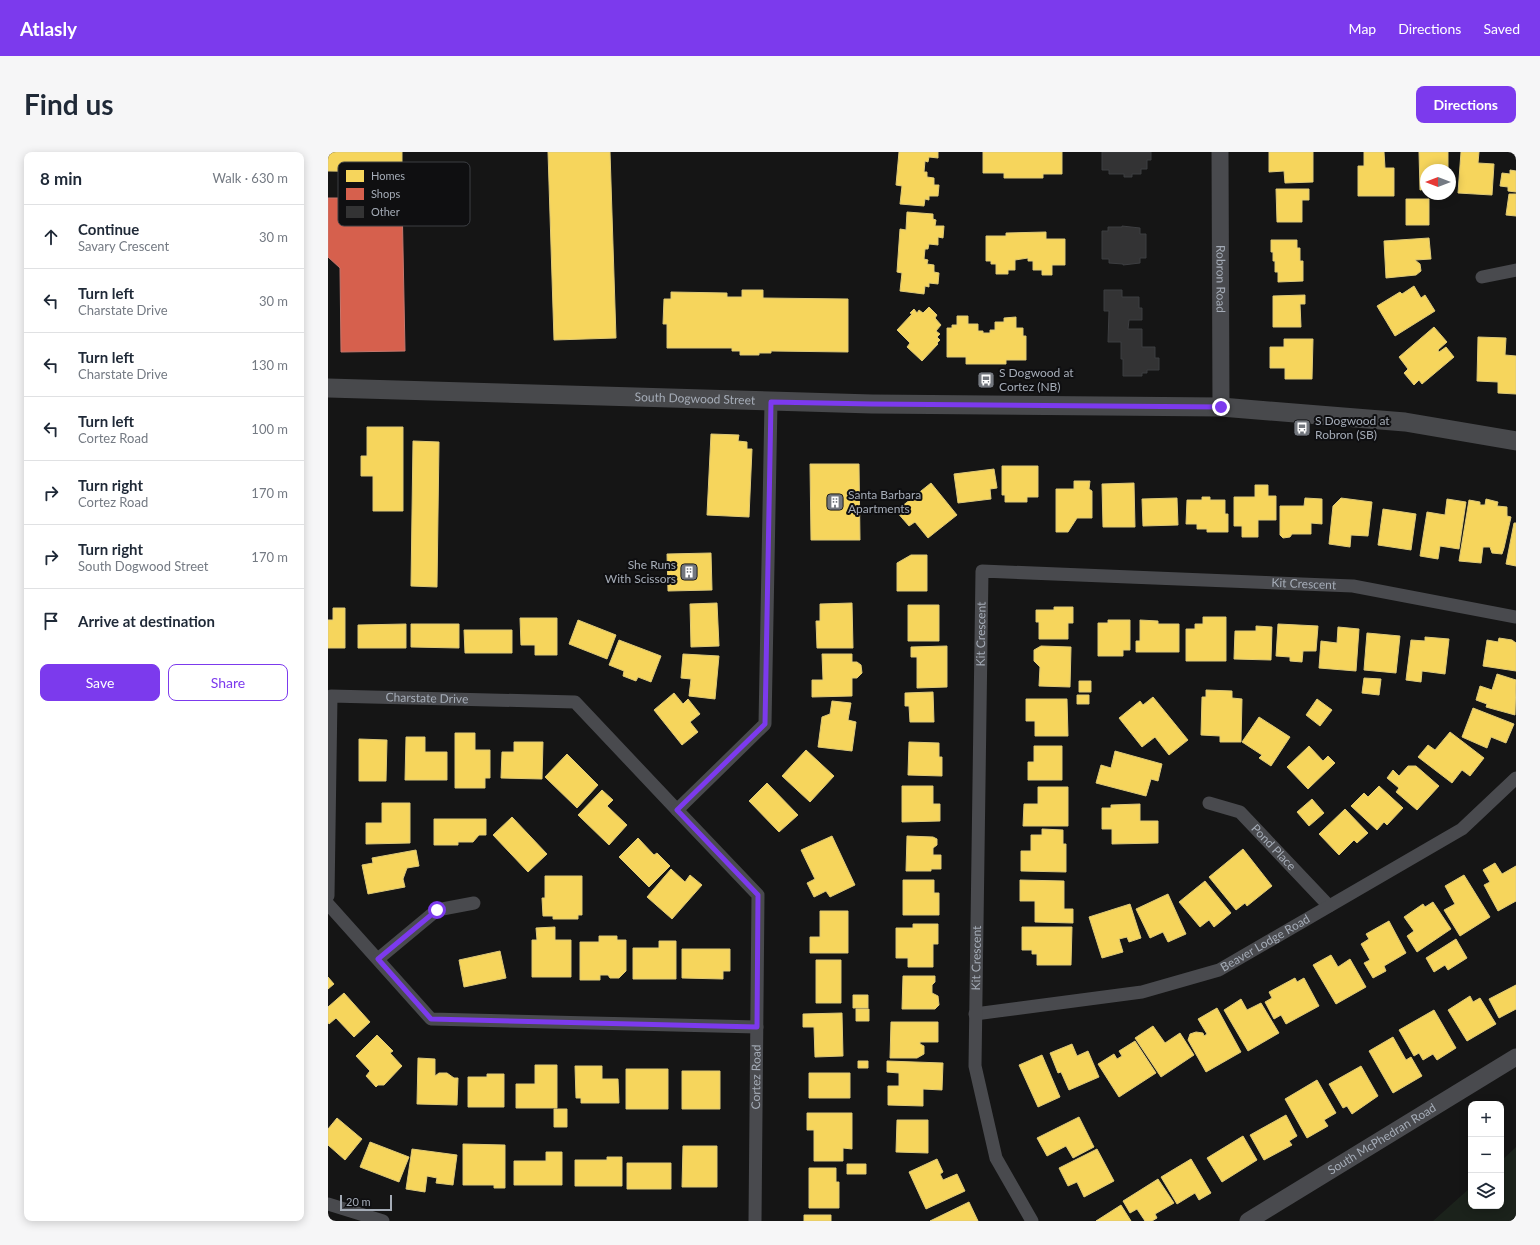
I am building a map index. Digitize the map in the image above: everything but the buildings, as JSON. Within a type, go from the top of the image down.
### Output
[{"type":"main road","name":"South Dogwood Street","points":[[328,388],[771,402],[1221,407],[1405,422],[1516,441]]},
{"type":"street","name":"Robron Road","points":[[1220,152],[1221,407]]},
{"type":"street","points":[[1482,277],[1516,270]]},
{"type":"street","points":[[677,810],[765,724],[771,402]]},
{"type":"street","name":"Kit Crescent","points":[[1032,1221],[996,1158],[974,1066],[982,571],[1353,586],[1516,617]]},
{"type":"street","name":"Charstate Drive","points":[[328,896],[331,696],[575,702],[677,810]]},
{"type":"street","name":"Beaver Lodge Road","points":[[975,1014],[1142,992],[1219,970],[1462,829],[1516,778]]},
{"type":"street","name":"Pond Place","points":[[1209,803],[1240,812],[1329,906]]},
{"type":"street","name":"Cortez Road","points":[[677,810],[758,895],[755,1221]]},
{"type":"street","points":[[378,959],[437,910],[474,903]]},
{"type":"street","points":[[328,904],[431,1019],[757,1027]]},
{"type":"street","name":"South McPhedran Road","points":[[1248,1221],[1516,1056]]},
{"type":"street","points":[[328,1204],[383,1221]]},
{"type":"shaded area","points":[[1516,1147],[1516,1221],[1433,1221],[1468,1190],[1468,1209],[1504,1209],[1504,1158]]},
{"type":"place","name":"S Dogwood at Cortez (NB)","points":[[986,380]]},
{"type":"place","name":"S Dogwood at Robron (SB)","points":[[1302,428]]},
{"type":"place","name":"Santa Barbara Apartments","points":[[835,502]]},
{"type":"place","name":"She Runs With Scissors","points":[[689,572]]},
{"type":"route","points":[[437,910],[378,959],[431,1019],[757,1027],[758,895],[677,810],[765,724],[771,402],[1221,407]]}]
